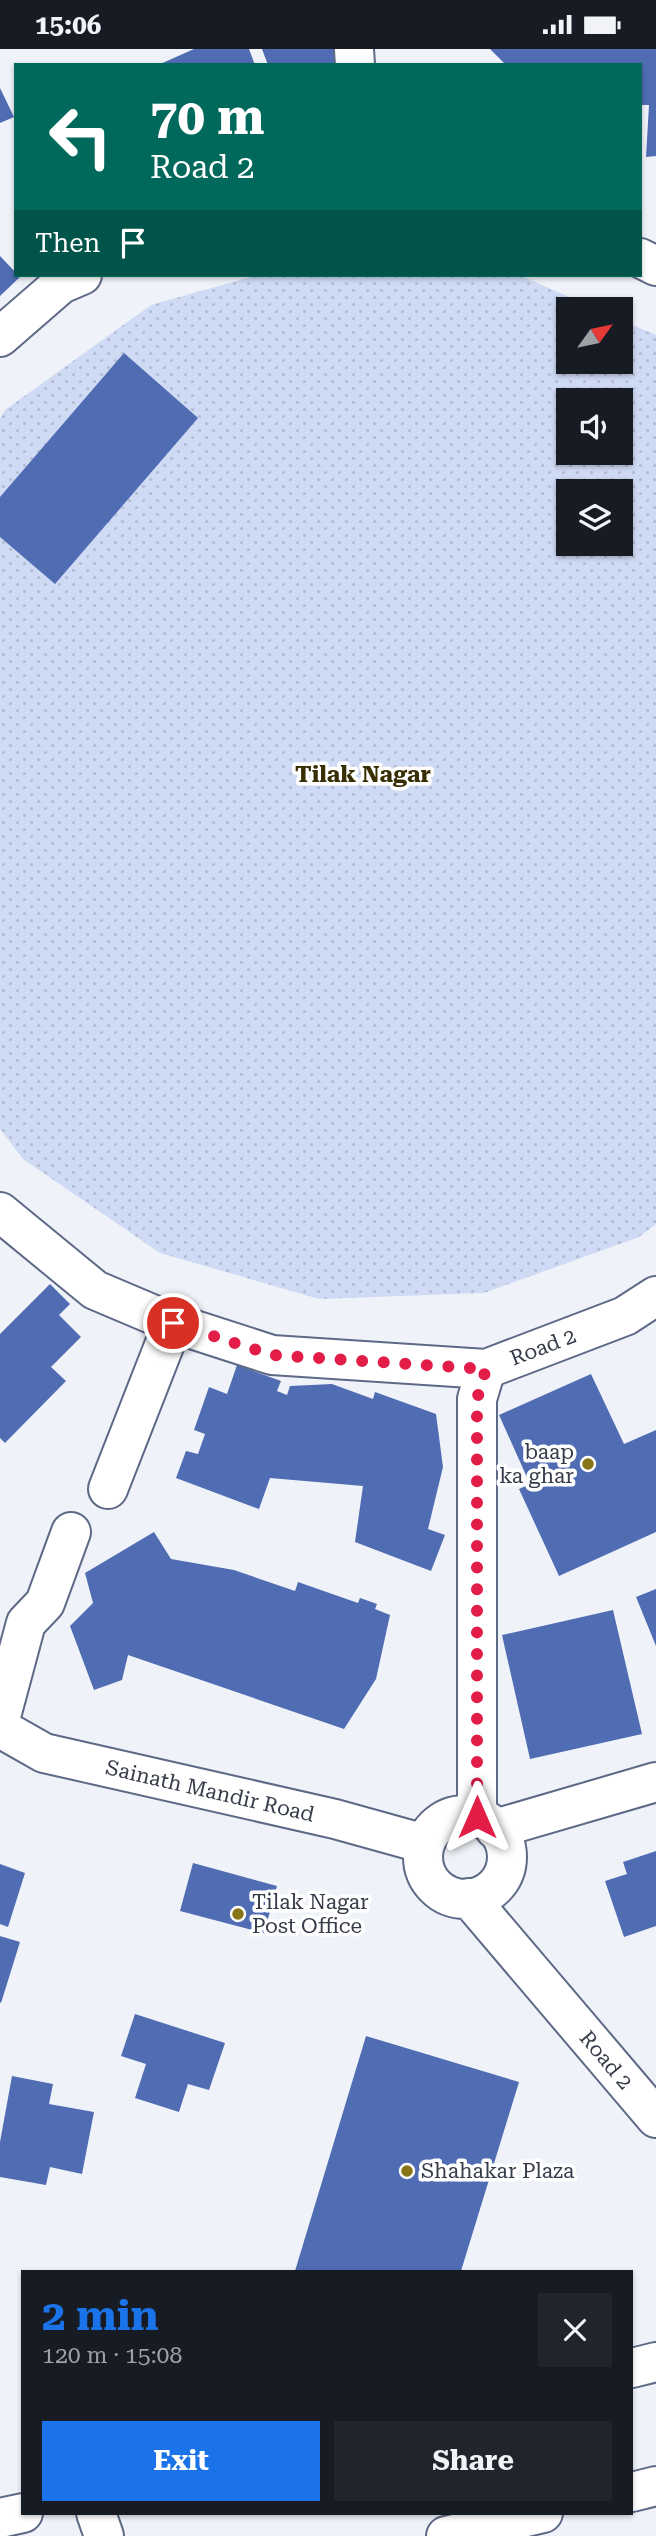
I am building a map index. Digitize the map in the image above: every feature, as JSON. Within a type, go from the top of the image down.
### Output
[{"type":"street","points":[[0,337],[61,284],[77,277]]},
{"type":"street","name":"Road 2","points":[[0,1212],[95,1290],[173,1323],[272,1355],[486,1369],[625,1316],[656,1296]]},
{"type":"street","points":[[108,1489],[173,1323]]},
{"type":"street","points":[[486,1369],[477,1399],[486,1823],[503,1839],[506,1865],[494,1888],[469,1898],[455,1898],[432,1883],[425,1871],[425,1844],[430,1832],[451,1817],[486,1823],[656,1782]]},
{"type":"street","points":[[0,1720],[26,1623],[45,1603],[71,1532]]},
{"type":"street","name":"Sainath Mandir Road","points":[[0,1728],[44,1753],[335,1819],[425,1844]]},
{"type":"street","name":"Road 2","points":[[469,1898],[654,2118]]},
{"type":"street","points":[[633,2368],[656,2362]]},
{"type":"street","points":[[633,2492],[656,2486]]},
{"type":"street","points":[[0,2518],[21,2513]]},
{"type":"street","points":[[97,2515],[104,2536]]},
{"type":"street","points":[[446,2536],[535,2515]]},
{"type":"shaded area","points":[[251,277],[524,277],[569,297],[556,297],[556,375],[634,375],[634,326],[656,335],[656,1224],[639,1237],[484,1293],[319,1299],[160,1253],[23,1159],[0,1129],[0,418],[5,410],[151,305]]},
{"type":"building","points":[[194,49],[249,49],[254,63],[162,63]]},
{"type":"building","points":[[262,49],[338,49],[343,63],[267,63]]},
{"type":"building","points":[[490,49],[656,49],[656,156],[646,157],[649,105],[642,105],[642,63],[504,63]]},
{"type":"building","points":[[0,88],[14,117],[0,123]]},
{"type":"building","points":[[0,256],[14,271],[14,277],[20,277],[0,296]]},
{"type":"building","points":[[124,353],[198,418],[55,584],[0,537],[0,497]]},
{"type":"building","points":[[50,1284],[70,1304],[59,1315],[81,1337],[51,1367],[66,1381],[5,1443],[0,1438],[0,1334]]},
{"type":"building","points":[[237,1365],[281,1381],[277,1391],[287,1395],[290,1386],[332,1384],[373,1399],[375,1392],[436,1414],[443,1467],[428,1529],[445,1535],[431,1571],[355,1542],[363,1486],[270,1478],[259,1509],[176,1478],[186,1451],[198,1454],[205,1434],[194,1430],[209,1387],[227,1394]]},
{"type":"building","name":"baap ka ghar","points":[[591,1374],[624,1444],[656,1430],[656,1532],[559,1576],[519,1489],[530,1484],[499,1415]]},
{"type":"building","points":[[154,1532],[171,1559],[234,1570],[295,1591],[298,1582],[358,1603],[360,1598],[377,1604],[375,1609],[390,1615],[376,1679],[344,1729],[128,1655],[122,1680],[94,1690],[70,1626],[93,1603],[85,1573]]},
{"type":"building","points":[[656,1589],[656,1646],[636,1597]]},
{"type":"building","points":[[613,1610],[642,1734],[530,1759],[502,1635]]},
{"type":"building","points":[[656,1851],[656,1926],[624,1937],[605,1881],[627,1874],[623,1862]]},
{"type":"building","points":[[193,1863],[277,1886],[264,1933],[180,1911]]},
{"type":"building","points":[[0,1864],[25,1873],[8,1927],[0,1924]]},
{"type":"building","points":[[0,1936],[20,1942],[1,2003],[0,2002]]},
{"type":"building","points":[[135,2014],[225,2043],[209,2090],[188,2084],[179,2112],[135,2098],[146,2064],[121,2056]]},
{"type":"building","points":[[366,2036],[519,2082],[461,2270],[295,2270]]},
{"type":"building","points":[[12,2076],[53,2084],[49,2104],[94,2112],[82,2174],[50,2167],[46,2185],[0,2177],[0,2142]]},
{"type":"place","name":"baap ka ghar","points":[[588,1464]]},
{"type":"place","name":"Tilak Nagar Post Office","points":[[238,1914]]},
{"type":"place","name":"Shahakar Plaza","points":[[407,2171]]},
{"type":"district","name":"Tilak Nagar","points":[[363,774]]},
{"type":"route","points":[[173,1323],[272,1355],[486,1369],[477,1399],[477,1817]]}]
